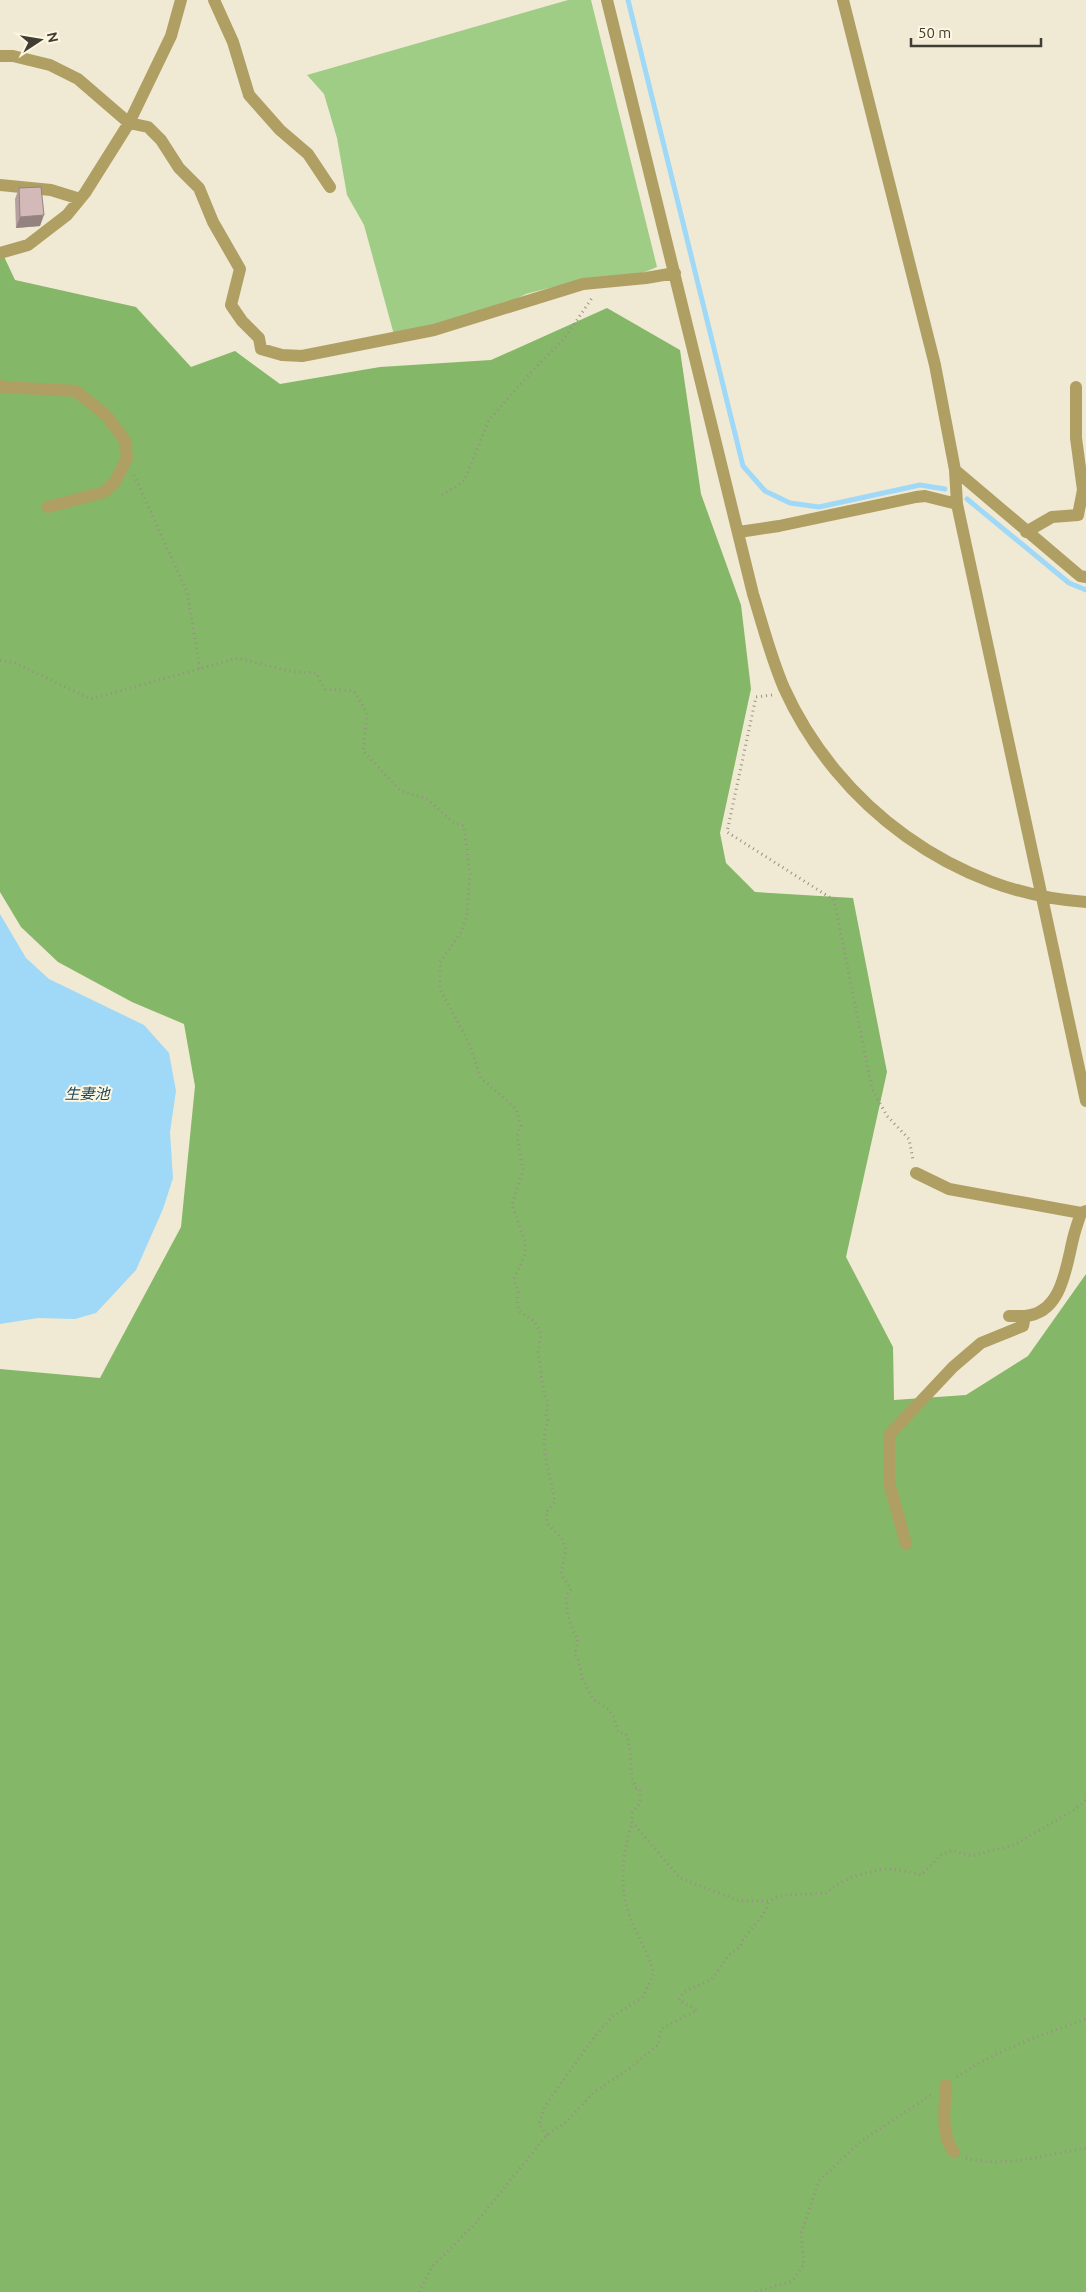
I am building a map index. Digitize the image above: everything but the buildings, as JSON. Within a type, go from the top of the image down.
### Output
[{"type":"street","points":[[0,253],[28,244],[67,214],[80,199],[129,123],[171,36],[180,0]]},
{"type":"street","points":[[214,0],[234,42],[249,95],[280,130],[308,154],[330,187]]},
{"type":"street","points":[[607,0],[753,594],[784,688],[812,739],[846,784],[884,820],[939,857],[970,873],[1042,896],[1086,902]]},
{"type":"street","points":[[843,0],[936,365],[955,470],[957,504],[1086,1101]]},
{"type":"street","points":[[0,56],[13,56],[50,65],[78,79],[129,123],[148,127],[161,140],[179,168],[199,188],[213,222],[240,269],[231,305],[242,321],[259,338],[261,349],[282,355],[302,356],[434,330],[584,284],[675,273]]},
{"type":"street","points":[[0,186],[50,190],[80,199]]},
{"type":"street","points":[[0,385],[3,387],[76,390],[108,416],[125,441],[127,458],[115,482],[104,492],[48,507]]},
{"type":"street","points":[[1026,532],[1052,517],[1078,514],[1083,490],[1076,438],[1076,387]]},
{"type":"street","points":[[955,470],[1026,532],[1080,576],[1086,577]]},
{"type":"street","points":[[739,532],[779,526],[916,497],[925,496],[957,504]]},
{"type":"street","points":[[916,1173],[949,1189],[1084,1212],[1073,1236],[1063,1283],[1053,1300],[1035,1315],[1009,1316]]},
{"type":"street","points":[[906,1544],[889,1482],[889,1435],[953,1367],[981,1343],[1023,1326],[1025,1316]]},
{"type":"street","points":[[946,2084],[944,2115],[949,2147],[954,2152]]},
{"type":"path","points":[[442,494],[464,481],[489,420],[532,371],[564,339],[589,301],[605,282]]},
{"type":"path","points":[[127,458],[187,592],[200,669]]},
{"type":"path","points":[[0,660],[15,663],[91,699],[238,658],[293,672],[316,673],[325,689],[354,691],[366,714],[363,751],[401,792],[427,799],[454,823],[464,826],[470,874],[467,914],[462,931],[440,962],[440,989],[469,1043],[481,1078],[516,1109],[522,1126],[517,1136],[523,1170],[512,1205],[525,1240],[525,1254],[514,1279],[518,1311],[535,1322],[542,1334],[538,1352],[544,1395],[548,1401],[546,1415],[548,1420],[543,1435],[544,1451],[552,1478],[555,1502],[546,1512],[547,1523],[562,1539],[566,1549],[562,1574],[571,1589],[566,1596],[566,1607],[572,1631],[578,1640],[575,1655],[579,1661],[582,1678],[594,1700],[608,1709],[614,1717],[618,1732],[626,1734],[632,1752],[630,1777],[636,1788],[640,1789],[640,1803],[632,1813],[632,1822],[624,1851],[622,1887],[630,1917],[649,1957],[654,1973],[642,1997],[612,2017],[594,2037],[545,2106],[539,2124],[546,2135]]},
{"type":"path","points":[[774,694],[756,697],[727,832],[834,900],[872,1090],[887,1116],[909,1139],[916,1173]]},
{"type":"path","points":[[632,1822],[680,1878],[740,1901],[770,1901],[786,1895],[827,1893],[832,1886],[846,1879],[888,1869],[921,1875],[941,1855],[952,1850],[971,1856],[1014,1845],[1074,1810],[1086,1800]]},
{"type":"path","points":[[419,2292],[432,2267],[474,2225],[546,2135],[565,2123],[594,2092],[629,2069],[658,2045],[661,2029],[697,2010],[679,2000],[684,1992],[712,1980],[729,1955],[741,1946],[742,1941],[764,1913],[770,1901]]},
{"type":"path","points":[[756,2292],[792,2281],[804,2264],[801,2234],[818,2181],[860,2142],[974,2066],[1035,2038],[1086,2019]]},
{"type":"path","points":[[954,2152],[984,2162],[1000,2162],[1086,2148]]},
{"type":"green space","points":[[568,0],[591,0],[657,267],[635,276],[598,278],[526,294],[460,327],[396,342],[364,225],[347,195],[337,138],[324,94],[307,75]]},
{"type":"green space","points":[[0,248],[15,280],[136,307],[191,367],[235,351],[280,384],[380,367],[491,360],[607,308],[680,350],[701,494],[741,605],[751,689],[720,833],[726,863],[755,892],[853,898],[887,1072],[846,1257],[893,1347],[894,1400],[966,1395],[1028,1356],[1086,1274],[1086,2292],[0,2292],[0,1369],[100,1378],[181,1227],[195,1086],[184,1024],[132,1002],[58,962],[21,927],[0,892]]},
{"type":"water","name":"生妻池","points":[[0,914],[26,958],[49,979],[144,1025],[169,1053],[176,1091],[170,1132],[173,1178],[163,1209],[136,1270],[96,1313],[75,1319],[38,1318],[0,1324]]},
{"type":"waterway","points":[[628,0],[743,466],[765,491],[790,503],[819,507],[920,485],[945,489]]},
{"type":"waterway","points":[[967,499],[1069,583],[1086,590]]}]
